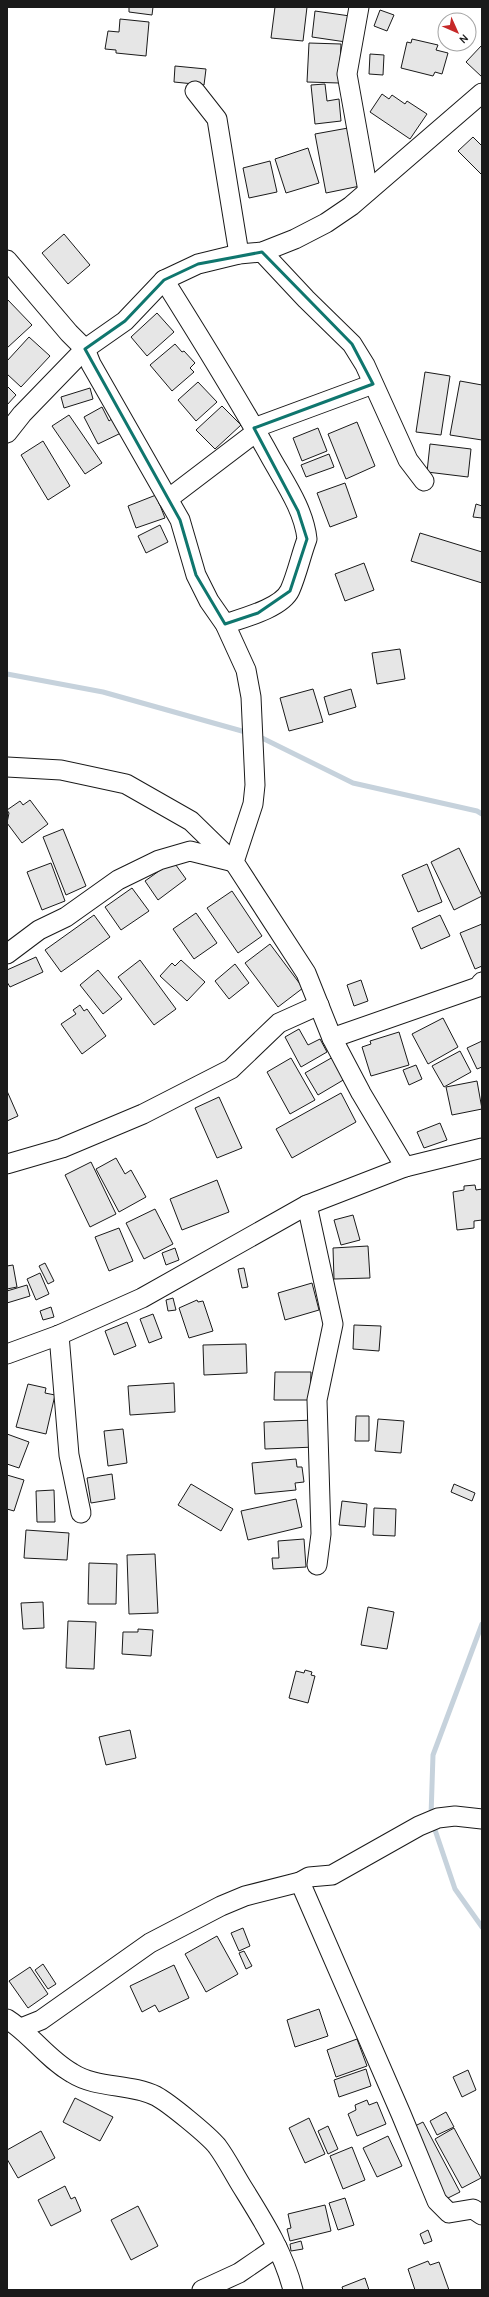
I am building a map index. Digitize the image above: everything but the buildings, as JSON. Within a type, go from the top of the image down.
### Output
[{"type":"street","points":[[359,7],[347,74],[368,191]]},
{"type":"street","points":[[195,91],[217,119],[239,254]]},
{"type":"street","points":[[7,433],[22,414],[85,349],[125,321],[164,280],[198,264],[239,254],[262,252],[295,239],[326,223],[351,206],[434,137],[482,93]]},
{"type":"street","points":[[262,252],[306,299],[352,344],[373,384],[408,460],[424,481]]},
{"type":"street","points":[[7,260],[68,333],[85,349],[91,364],[180,520],[196,575],[209,601],[225,624],[246,670],[251,697],[256,786],[253,804],[234,862]]},
{"type":"street","points":[[164,280],[255,430],[298,510],[306,539],[290,591],[280,600],[258,613],[225,624]]},
{"type":"street","points":[[168,499],[255,430],[373,384]]},
{"type":"street","points":[[7,767],[61,770],[126,784],[192,820],[234,862],[306,973],[332,1038],[361,1093],[405,1167]]},
{"type":"street","points":[[7,954],[39,930],[66,917],[118,880],[159,860],[190,851],[234,862]]},
{"type":"street","points":[[332,1038],[478,987],[482,982]]},
{"type":"street","points":[[7,1164],[62,1148],[143,1114],[232,1069],[279,1023],[319,1005]]},
{"type":"street","points":[[7,1354],[59,1335],[168,1285],[307,1205],[405,1167],[482,1148]]},
{"type":"street","points":[[307,1205],[333,1324],[317,1400],[321,1534],[317,1565]]},
{"type":"street","points":[[59,1335],[69,1456],[81,1513]]},
{"type":"street","points":[[14,2024],[40,2020],[150,1944],[222,1906],[245,1896],[300,1882],[309,1877],[332,1875],[419,1826],[438,1818],[455,1816],[482,1819]]},
{"type":"street","points":[[300,1882],[398,2107],[437,2201],[449,2213],[474,2209],[482,2215]]},
{"type":"street","points":[[14,2024],[49,2056],[72,2074],[88,2080],[130,2088],[156,2096],[211,2141],[223,2155],[277,2247],[287,2267],[293,2290]]},
{"type":"street","points":[[202,2290],[239,2273],[277,2247]]},
{"type":"highlighted area","points":[[262,252],[352,344],[373,384],[254,428],[298,511],[307,539],[290,591],[258,613],[225,624],[196,575],[180,520],[85,349],[125,321],[164,280],[198,264]]},
{"type":"waterway","points":[[7,674],[103,692],[249,733]]},
{"type":"waterway","points":[[256,735],[353,783],[477,811],[482,814]]},
{"type":"waterway","points":[[431,1816],[433,1755],[482,1624]]},
{"type":"waterway","points":[[433,1824],[455,1889],[482,1927]]}]
